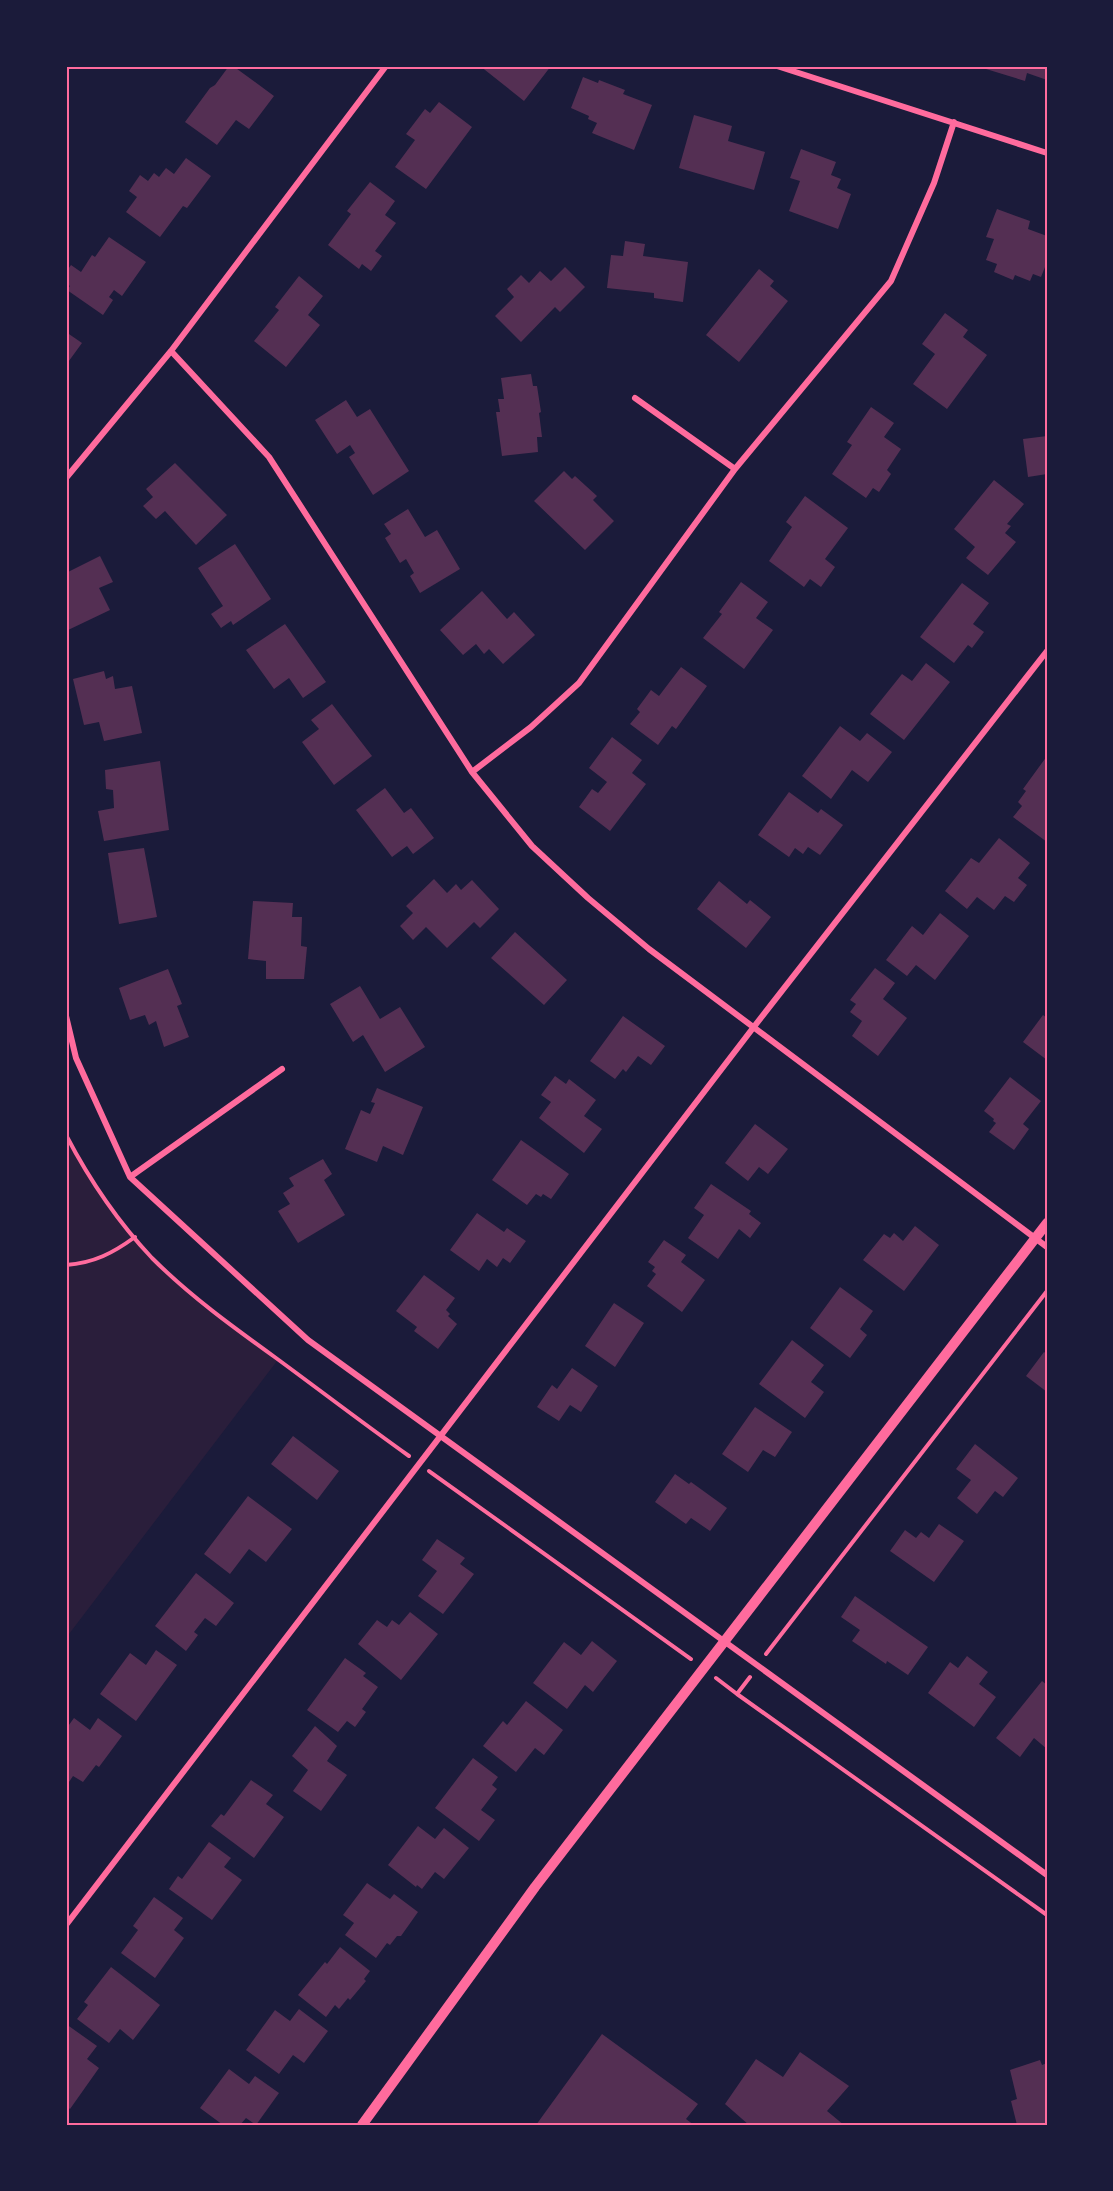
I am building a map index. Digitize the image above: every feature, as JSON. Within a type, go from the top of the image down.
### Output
[{"type":"street","points":[[66,478],[171,351],[386,66]]},
{"type":"street","points":[[777,66],[1047,153]]},
{"type":"street","points":[[472,772],[531,727],[579,683],[735,469],[891,281],[934,183],[954,122]]},
{"type":"street","points":[[171,351],[269,457],[472,772],[532,846],[588,898],[649,949],[1047,1247]]},
{"type":"street","points":[[635,398],[735,469]]},
{"type":"street","points":[[66,1924],[753,1028],[1047,651]]},
{"type":"street","points":[[66,1016],[76,1058],[130,1177],[308,1340],[1047,1875]]},
{"type":"street","points":[[130,1177],[282,1069]]},
{"type":"street","points":[[363,2125],[535,1887],[1047,1223]]},
{"type":"path","points":[[66,1135],[86,1172],[151,1256],[178,1283],[222,1318],[420,1464],[658,1634],[737,1694],[1047,1915]]},
{"type":"path","points":[[66,1266],[100,1259],[135,1237]]},
{"type":"path","points":[[737,1694],[1047,1291]]},
{"type":"shaded area","points":[[66,1140],[106,1205],[146,1254],[206,1309],[277,1361],[66,1638]]},
{"type":"building","points":[[229,66],[233,66],[274,96],[249,129],[236,120],[217,145],[185,122]]},
{"type":"building","points":[[480,66],[551,66],[524,101]]},
{"type":"building","points":[[987,66],[1047,66],[1047,80],[1027,73],[1025,81],[986,69]]},
{"type":"building","points":[[583,77],[598,83],[599,80],[625,90],[623,94],[652,105],[634,150],[592,133],[597,123],[588,119],[589,116],[571,108]]},
{"type":"building","points":[[439,102],[472,127],[426,189],[395,167],[415,140],[406,134],[425,109],[430,113]]},
{"type":"building","points":[[694,115],[732,126],[728,141],[765,152],[754,190],[679,168]]},
{"type":"building","points":[[801,149],[836,162],[831,175],[841,179],[837,188],[851,194],[838,229],[789,211],[800,181],[790,178]]},
{"type":"building","points":[[186,158],[211,176],[187,208],[183,206],[160,237],[126,212],[137,197],[129,191],[140,175],[148,181],[154,173],[159,177],[166,168],[174,174]]},
{"type":"building","points":[[370,182],[395,201],[385,215],[396,223],[375,251],[382,256],[371,271],[362,264],[359,269],[328,245],[351,214],[347,211]]},
{"type":"building","points":[[997,209],[1030,221],[1028,229],[1047,236],[1045,242],[1047,243],[1047,262],[1041,277],[1033,274],[1030,281],[1015,275],[1013,280],[994,272],[997,264],[986,260],[994,239],[986,237]]},
{"type":"building","points":[[109,237],[146,262],[122,296],[114,290],[109,297],[113,300],[103,315],[67,290],[70,286],[66,283],[66,272],[71,265],[81,272],[92,255],[95,257]]},
{"type":"building","points":[[625,241],[645,244],[643,256],[688,262],[683,302],[654,298],[654,293],[607,288],[611,255],[623,256]]},
{"type":"building","points":[[565,267],[585,287],[560,312],[555,307],[521,342],[495,316],[514,297],[507,289],[521,275],[529,283],[540,271],[551,281]]},
{"type":"building","points":[[759,269],[774,281],[770,286],[788,301],[739,362],[706,335]]},
{"type":"building","points":[[299,276],[323,296],[308,315],[320,325],[286,367],[254,341],[279,310],[275,307]]},
{"type":"building","points":[[945,313],[968,330],[963,337],[987,355],[947,409],[913,384],[935,354],[922,344]]},
{"type":"building","points":[[66,332],[82,343],[66,365]]},
{"type":"building","points":[[531,374],[533,386],[537,386],[541,412],[539,413],[542,437],[537,437],[538,452],[502,456],[496,412],[500,412],[498,399],[504,399],[501,378]]},
{"type":"building","points":[[346,400],[357,417],[370,409],[409,471],[373,495],[349,457],[355,453],[350,445],[337,454],[315,420]]},
{"type":"building","points":[[871,407],[894,423],[884,437],[901,449],[887,470],[891,474],[879,492],[873,488],[866,498],[832,474],[852,445],[847,442]]},
{"type":"building","points":[[1047,436],[1047,474],[1028,477],[1023,439]]},
{"type":"building","points":[[175,463],[227,515],[196,545],[165,511],[156,519],[143,506],[153,497],[146,489]]},
{"type":"building","points":[[564,471],[572,479],[575,476],[597,496],[593,500],[614,521],[585,550],[534,501]]},
{"type":"building","points":[[994,480],[1024,504],[1007,524],[1011,526],[1005,533],[1016,542],[988,575],[966,558],[975,547],[954,529]]},
{"type":"building","points":[[805,496],[848,528],[825,559],[835,567],[821,587],[810,579],[804,587],[769,561],[792,527],[786,522]]},
{"type":"building","points":[[408,509],[425,537],[437,530],[460,569],[420,593],[410,576],[414,573],[406,559],[400,563],[385,538],[391,534],[384,524]]},
{"type":"building","points":[[235,544],[271,599],[233,625],[231,621],[221,628],[211,614],[223,606],[198,568]]},
{"type":"building","points":[[100,556],[113,582],[99,588],[110,610],[66,631],[66,582],[69,581],[66,573]]},
{"type":"building","points":[[741,582],[768,602],[756,618],[773,630],[744,669],[703,638],[722,614],[719,612]]},
{"type":"building","points":[[962,583],[989,603],[973,624],[984,632],[972,648],[968,645],[954,663],[920,637]]},
{"type":"building","points":[[482,591],[507,619],[514,612],[535,635],[503,664],[489,649],[484,654],[476,644],[463,655],[440,630]]},
{"type":"building","points":[[285,624],[326,682],[303,698],[289,678],[274,689],[246,650]]},
{"type":"building","points":[[926,663],[950,682],[904,740],[870,714],[902,674],[912,681]]},
{"type":"building","points":[[681,667],[707,686],[676,729],[672,726],[658,745],[630,724],[640,712],[637,709],[651,690],[659,696]]},
{"type":"building","points":[[104,671],[106,679],[113,676],[115,689],[132,686],[142,733],[104,741],[99,722],[84,725],[73,679]]},
{"type":"building","points":[[332,704],[372,756],[334,785],[302,742],[319,729],[311,720]]},
{"type":"building","points":[[840,726],[860,741],[867,733],[892,752],[868,782],[852,770],[831,799],[802,776]]},
{"type":"building","points":[[612,737],[642,760],[632,773],[646,784],[610,831],[579,807],[592,789],[598,793],[607,782],[589,768]]},
{"type":"building","points":[[1047,756],[1047,842],[1013,817],[1022,806],[1018,802],[1026,791],[1023,789]]},
{"type":"building","points":[[160,761],[169,830],[104,841],[98,811],[114,808],[113,790],[106,789],[105,770]]},
{"type":"building","points":[[385,788],[404,813],[411,808],[434,838],[413,854],[407,846],[392,857],[356,810]]},
{"type":"building","points":[[789,792],[818,813],[821,809],[843,825],[820,855],[808,847],[803,854],[795,848],[789,857],[758,835]]},
{"type":"building","points":[[999,838],[1030,863],[1018,878],[1027,885],[1014,902],[1005,896],[994,910],[977,897],[967,909],[945,891],[971,858],[979,863]]},
{"type":"building","points":[[144,848],[157,917],[119,924],[108,853]]},
{"type":"building","points":[[434,879],[447,893],[456,884],[461,890],[472,880],[499,909],[480,928],[474,922],[447,948],[426,927],[413,940],[400,926],[413,913],[406,906]]},
{"type":"building","points":[[719,881],[747,904],[750,900],[771,917],[746,948],[697,909]]},
{"type":"building","points":[[253,901],[293,903],[292,917],[302,917],[301,946],[307,947],[304,979],[266,979],[266,961],[248,959]]},
{"type":"building","points":[[940,913],[969,936],[935,980],[916,965],[907,976],[886,960],[912,926],[923,935]]},
{"type":"building","points":[[515,932],[567,980],[544,1005],[491,958]]},
{"type":"building","points":[[875,968],[895,983],[883,999],[907,1018],[878,1056],[852,1036],[862,1021],[850,1012],[856,1004],[850,1000]]},
{"type":"building","points":[[168,969],[182,1004],[177,1006],[189,1037],[164,1047],[156,1021],[149,1025],[145,1015],[130,1020],[119,988]]},
{"type":"building","points":[[360,986],[380,1019],[400,1007],[425,1047],[385,1072],[363,1035],[353,1042],[330,1004]]},
{"type":"building","points":[[1043,1015],[1047,1018],[1047,1060],[1023,1042]]},
{"type":"building","points":[[623,1016],[665,1046],[651,1065],[638,1056],[626,1072],[623,1069],[615,1079],[590,1061]]},
{"type":"building","points":[[555,1076],[566,1084],[569,1079],[596,1100],[584,1116],[602,1129],[584,1153],[539,1118],[551,1102],[541,1095]]},
{"type":"building","points":[[1010,1077],[1041,1101],[1023,1124],[1029,1129],[1014,1150],[989,1132],[996,1123],[984,1111]]},
{"type":"building","points":[[377,1088],[423,1107],[403,1155],[383,1146],[377,1162],[345,1149],[361,1110],[370,1114],[375,1103],[371,1102]]},
{"type":"building","points":[[755,1124],[788,1149],[768,1174],[759,1167],[748,1181],[725,1163]]},
{"type":"building","points":[[521,1140],[569,1174],[551,1199],[543,1194],[541,1197],[536,1194],[527,1205],[492,1180]]},
{"type":"building","points":[[323,1159],[332,1174],[324,1180],[345,1215],[298,1243],[278,1211],[290,1204],[283,1193],[294,1186],[289,1178]]},
{"type":"building","points":[[711,1184],[751,1211],[749,1214],[761,1223],[750,1238],[739,1229],[718,1259],[688,1238],[704,1215],[694,1208]]},
{"type":"building","points":[[477,1213],[504,1232],[507,1228],[526,1241],[510,1263],[503,1258],[497,1267],[487,1259],[479,1271],[450,1250]]},
{"type":"building","points":[[915,1226],[939,1245],[904,1291],[863,1260],[884,1234],[890,1238],[894,1233],[903,1241]]},
{"type":"building","points":[[664,1240],[686,1255],[681,1262],[705,1280],[682,1312],[647,1286],[656,1274],[652,1271],[655,1267],[648,1262]]},
{"type":"building","points":[[424,1275],[455,1298],[446,1310],[450,1314],[448,1316],[457,1324],[438,1349],[414,1331],[417,1327],[396,1311]]},
{"type":"building","points":[[840,1287],[873,1311],[860,1329],[867,1335],[850,1358],[810,1328]]},
{"type":"building","points":[[614,1303],[644,1323],[615,1367],[585,1346]]},
{"type":"building","points":[[792,1340],[824,1365],[811,1382],[824,1392],[805,1418],[759,1384]]},
{"type":"building","points":[[1044,1352],[1047,1354],[1047,1392],[1026,1376]]},
{"type":"building","points":[[572,1368],[598,1386],[581,1412],[570,1405],[559,1421],[537,1407],[552,1385],[557,1389]]},
{"type":"building","points":[[755,1407],[792,1432],[775,1457],[763,1450],[748,1472],[722,1454]]},
{"type":"building","points":[[293,1436],[339,1471],[317,1500],[271,1464]]},
{"type":"building","points":[[975,1444],[1018,1478],[1003,1497],[995,1491],[977,1514],[957,1498],[971,1480],[956,1469]]},
{"type":"building","points":[[675,1474],[689,1484],[691,1482],[727,1508],[710,1531],[691,1518],[686,1524],[655,1502]]},
{"type":"building","points":[[248,1496],[292,1529],[266,1562],[249,1549],[230,1574],[204,1554]]},
{"type":"building","points":[[939,1524],[964,1541],[934,1582],[890,1551],[905,1530],[916,1538],[921,1532],[929,1538]]},
{"type":"building","points":[[437,1539],[465,1558],[460,1564],[474,1574],[443,1614],[418,1596],[437,1571],[422,1560]]},
{"type":"building","points":[[196,1573],[234,1603],[216,1626],[205,1618],[194,1632],[198,1635],[186,1651],[155,1626]]},
{"type":"building","points":[[855,1596],[928,1647],[908,1675],[887,1661],[886,1664],[852,1641],[860,1630],[841,1617]]},
{"type":"building","points":[[410,1612],[438,1634],[401,1680],[358,1644],[377,1620],[387,1627],[392,1620],[399,1625]]},
{"type":"building","points":[[592,1641],[617,1661],[593,1692],[585,1685],[567,1709],[533,1683],[564,1642],[581,1655]]},
{"type":"building","points":[[156,1650],[177,1665],[136,1721],[100,1694],[130,1653],[146,1665]]},
{"type":"building","points":[[967,1656],[988,1672],[979,1684],[996,1697],[974,1727],[928,1693],[950,1662],[958,1668]]},
{"type":"building","points":[[345,1658],[366,1673],[363,1676],[378,1687],[362,1709],[366,1712],[355,1727],[347,1721],[338,1732],[307,1710]]},
{"type":"building","points":[[1042,1681],[1047,1685],[1047,1749],[1034,1738],[1020,1757],[996,1738]]},
{"type":"building","points":[[526,1701],[563,1730],[544,1755],[535,1748],[516,1772],[483,1746],[503,1721],[507,1725]]},
{"type":"building","points":[[74,1718],[90,1730],[98,1718],[122,1736],[99,1767],[96,1765],[83,1782],[73,1776],[69,1782],[66,1780],[66,1729]]},
{"type":"building","points":[[315,1726],[337,1746],[327,1761],[347,1775],[321,1811],[293,1791],[308,1770],[292,1756]]},
{"type":"building","points":[[473,1758],[498,1777],[492,1785],[497,1789],[481,1810],[495,1820],[479,1841],[435,1808]]},
{"type":"building","points":[[251,1780],[273,1795],[266,1804],[284,1817],[254,1858],[211,1826],[221,1814],[224,1816]]},
{"type":"building","points":[[418,1826],[435,1839],[444,1828],[469,1848],[444,1879],[435,1872],[422,1889],[417,1885],[416,1887],[388,1865]]},
{"type":"building","points":[[209,1842],[231,1858],[224,1867],[242,1880],[212,1920],[169,1889],[178,1876],[182,1879]]},
{"type":"building","points":[[367,1883],[390,1899],[394,1894],[418,1912],[401,1936],[397,1936],[390,1945],[387,1943],[376,1958],[345,1935],[354,1923],[343,1915]]},
{"type":"building","points":[[154,1897],[183,1918],[174,1930],[184,1938],[155,1978],[121,1953],[138,1930],[133,1926]]},
{"type":"building","points":[[340,1947],[370,1971],[364,1979],[366,1981],[350,2000],[348,1998],[339,2009],[335,2005],[326,2017],[298,1995]]},
{"type":"building","points":[[111,1967],[160,2005],[133,2040],[120,2029],[109,2043],[77,2019],[88,2005],[84,2002]]},
{"type":"building","points":[[299,2009],[328,2031],[304,2063],[293,2055],[279,2074],[246,2050],[275,2010],[290,2021]]},
{"type":"building","points":[[66,2024],[97,2046],[87,2059],[99,2068],[70,2109],[66,2106]]},
{"type":"building","points":[[602,2034],[698,2104],[686,2119],[694,2125],[536,2125]]},
{"type":"building","points":[[800,2052],[849,2086],[827,2111],[844,2125],[749,2125],[725,2104],[756,2059],[783,2077]]},
{"type":"building","points":[[1040,2060],[1042,2065],[1047,2063],[1047,2125],[1017,2125],[1011,2101],[1017,2099],[1010,2070]]},
{"type":"building","points":[[229,2069],[249,2084],[255,2076],[279,2093],[256,2125],[246,2118],[240,2125],[223,2125],[200,2108]]}]
